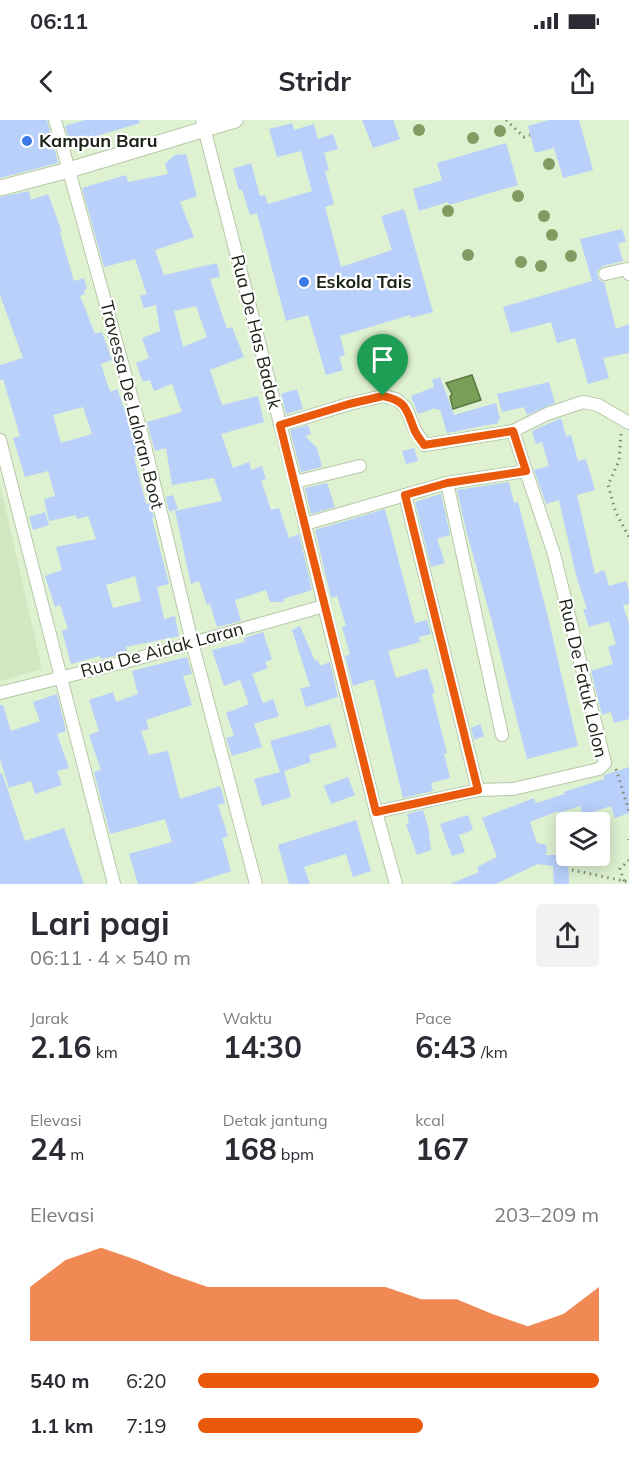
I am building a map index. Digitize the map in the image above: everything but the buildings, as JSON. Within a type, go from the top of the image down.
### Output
[{"type":"street","name":"Travessa De Laloran Boot","points":[[55,120],[145,446],[192,642],[256,884]]},
{"type":"street","points":[[0,188],[69,170],[203,124],[235,120]]},
{"type":"street","name":"Rua De Has Badak","points":[[203,124],[396,884]]},
{"type":"street","points":[[605,274],[627,269],[629,274]]},
{"type":"street","points":[[280,425],[383,396],[396,399],[406,408],[424,445],[513,431],[547,414],[583,402],[598,405],[625,422]]},
{"type":"street","name":"Rua De Fatuk Lolon","points":[[376,812],[478,790],[513,789],[599,769],[605,763],[554,554],[513,431]]},
{"type":"street","points":[[0,440],[114,884]]},
{"type":"street","points":[[295,482],[360,466]]},
{"type":"street","points":[[305,524],[447,483],[526,471]]},
{"type":"street","points":[[447,483],[502,735]]},
{"type":"street","points":[[405,495],[478,790]]},
{"type":"street","name":"Rua De Aidak Laran","points":[[0,693],[132,660],[324,606]]},
{"type":"path","points":[[506,120],[524,137],[530,135]]},
{"type":"path","points":[[625,422],[619,461],[608,485],[616,513],[629,537]]},
{"type":"path","points":[[605,763],[615,768],[618,773],[629,811]]},
{"type":"path","points":[[624,881],[620,869],[629,860]]},
{"type":"path","points":[[572,870],[629,882]]},
{"type":"shaded area","points":[[472,375],[481,400],[453,409],[450,397],[452,394],[446,383]]},
{"type":"shaded area","points":[[0,484],[42,669],[0,681]]},
{"type":"place","name":"Kampun Baru","points":[[27,141]]},
{"type":"place","name":"Eskola Tais","points":[[304,282]]},
{"type":"route","points":[[383,396],[396,399],[406,408],[424,445],[513,431],[526,471],[447,483],[405,495],[478,790],[376,812],[280,425],[383,396]]}]
